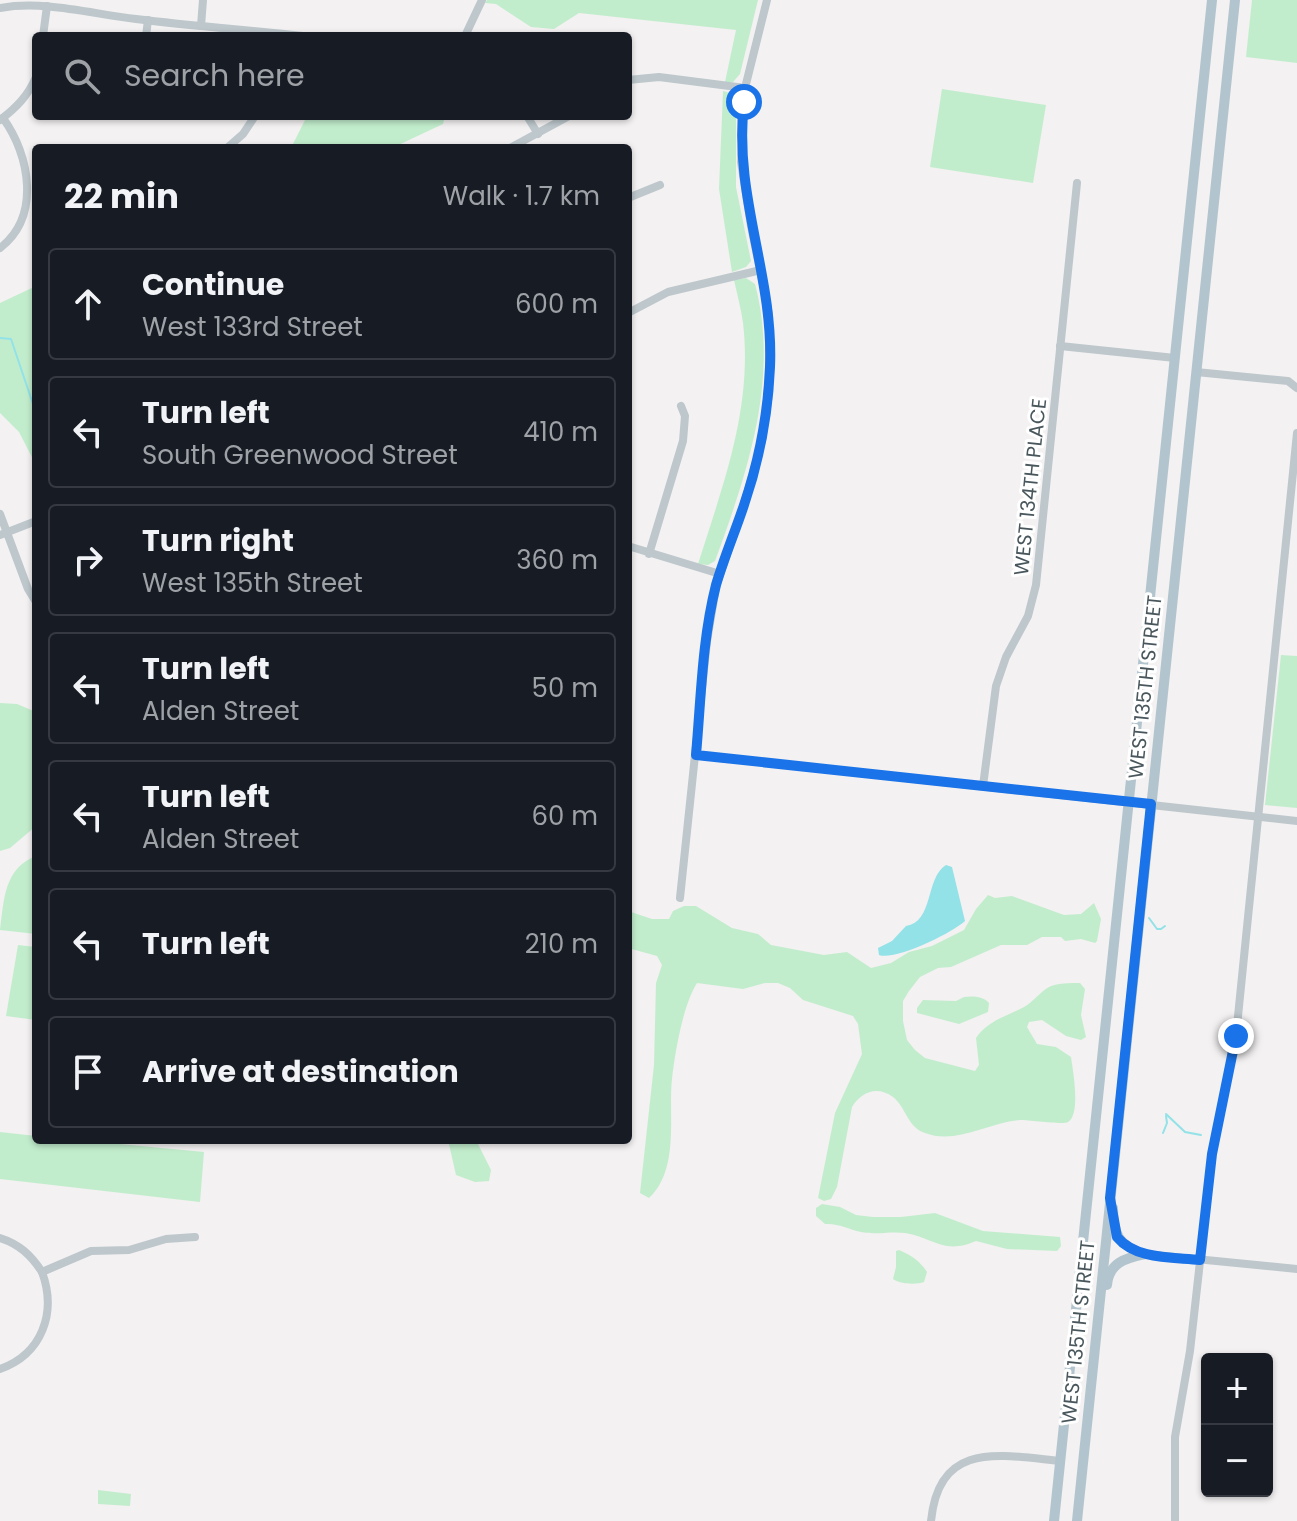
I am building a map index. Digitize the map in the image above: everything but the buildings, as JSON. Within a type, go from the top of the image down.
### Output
[{"type":"main road","name":"WEST 135TH STREET","points":[[1054,1521],[1212,0]]},
{"type":"main road","name":"WEST 135TH STREET","points":[[1077,1521],[1235,0]]},
{"type":"main road","points":[[1089,1407],[1094,1404],[1109,1273],[1120,1262],[1145,1254]]},
{"type":"street","points":[[201,26],[203,0]]},
{"type":"street","points":[[467,32],[482,0]]},
{"type":"street","points":[[680,898],[707,641],[720,574],[754,471],[767,407],[770,340],[741,162],[745,88],[767,0]]},
{"type":"street","points":[[0,8],[47,6],[252,32]]},
{"type":"street","points":[[44,32],[47,6]]},
{"type":"street","points":[[146,32],[148,20]]},
{"type":"street","points":[[632,80],[659,77],[745,88]]},
{"type":"street","points":[[0,248],[22,221],[27,186],[20,149],[1,119],[17,107],[32,86]]},
{"type":"street","points":[[232,144],[252,120]]},
{"type":"street","points":[[529,120],[538,134]]},
{"type":"street","points":[[518,144],[562,120]]},
{"type":"street","name":"WEST 134TH PLACE","points":[[983,786],[999,674],[1023,628],[1036,585],[1077,183]]},
{"type":"street","points":[[632,196],[660,185]]},
{"type":"street","points":[[632,311],[668,292],[761,270]]},
{"type":"street","points":[[1060,346],[1175,358]]},
{"type":"street","points":[[1196,372],[1288,381],[1297,388]]},
{"type":"street","points":[[649,554],[683,441],[685,416],[681,406]]},
{"type":"street","points":[[1175,1521],[1175,1437],[1190,1351],[1212,1154],[1236,1036],[1297,433]]},
{"type":"street","points":[[0,514],[4,533],[32,596]]},
{"type":"street","points":[[4,533],[32,522]]},
{"type":"street","points":[[632,548],[720,574]]},
{"type":"street","points":[[696,755],[1297,821]]},
{"type":"street","points":[[1110,1198],[1117,1237],[1123,1244],[1145,1254],[1297,1269]]},
{"type":"street","points":[[42,1272],[91,1251],[129,1250],[166,1239],[195,1237]]},
{"type":"street","points":[[0,1238],[27,1253],[42,1272],[49,1304],[44,1330],[22,1358],[0,1369]]},
{"type":"street","points":[[931,1521],[939,1488],[952,1470],[965,1461],[993,1454],[1060,1461]]},
{"type":"green space","points":[[487,0],[758,0],[740,74],[733,82],[725,82],[736,30],[579,13],[554,29],[531,27],[496,4],[485,3]]},
{"type":"green space","points":[[1252,0],[1297,0],[1297,63],[1246,57]]},
{"type":"green space","points":[[942,89],[1046,105],[1033,183],[930,167]]},
{"type":"green space","points":[[723,91],[734,94],[736,99],[736,187],[751,261],[746,267],[732,272],[719,189]]},
{"type":"green space","points":[[305,120],[444,120],[443,124],[400,144],[293,144]]},
{"type":"green space","points":[[746,278],[755,284],[762,319],[762,390],[748,460],[715,561],[708,565],[698,564],[726,475],[740,415],[745,354],[743,323],[734,280]]},
{"type":"green space","points":[[32,288],[32,457],[19,432],[0,413],[0,303]]},
{"type":"green space","points":[[1281,655],[1297,656],[1297,808],[1265,805]]},
{"type":"green space","points":[[0,703],[17,704],[32,710],[32,829],[10,848],[0,851]]},
{"type":"green space","points":[[32,858],[32,934],[0,930],[8,886],[17,868]]},
{"type":"green space","points":[[988,895],[995,898],[1012,896],[1064,915],[1081,914],[1094,903],[1101,919],[1095,943],[1042,937],[1027,945],[1001,945],[920,977],[903,1001],[907,1040],[925,1058],[975,1071],[979,1065],[976,1038],[986,1027],[1027,1005],[1049,987],[1080,983],[1085,989],[1081,1015],[1086,1037],[1081,1040],[1066,1036],[1042,1020],[1029,1022],[1027,1027],[1037,1044],[1056,1047],[1071,1057],[1075,1102],[1068,1122],[1020,1120],[961,1135],[937,1136],[914,1126],[901,1106],[887,1093],[870,1092],[860,1097],[852,1107],[837,1187],[831,1199],[824,1201],[818,1198],[835,1113],[862,1054],[858,1024],[853,1016],[803,1000],[790,988],[778,983],[743,989],[697,983],[684,1016],[675,1056],[671,1141],[665,1172],[649,1198],[640,1193],[654,1065],[656,983],[662,965],[657,956],[632,949],[632,912],[652,919],[669,919],[673,911],[684,906],[696,906],[732,928],[758,934],[771,945],[824,955],[847,952],[871,968],[891,963],[909,952],[932,946],[964,930]]},
{"type":"green space","points":[[18,945],[32,947],[32,1019],[6,1016]]},
{"type":"green space","points":[[964,997],[987,1001],[988,1012],[959,1024],[917,1013],[923,1000],[956,1001]]},
{"type":"green space","points":[[0,1132],[32,1136],[32,1144],[120,1144],[204,1152],[200,1202],[0,1179]]},
{"type":"green space","points":[[449,1144],[478,1144],[491,1170],[489,1181],[475,1182],[456,1175]]},
{"type":"green space","points":[[822,1204],[873,1217],[935,1213],[983,1231],[1060,1237],[1061,1246],[1057,1251],[1007,1249],[976,1241],[947,1246],[905,1233],[861,1232],[825,1224],[816,1216],[816,1208]]},
{"type":"green space","points":[[899,1250],[924,1268],[927,1272],[924,1282],[908,1284],[893,1279],[896,1251]]},
{"type":"green space","points":[[98,1490],[131,1494],[130,1506],[98,1504]]},
{"type":"water","points":[[946,865],[952,867],[965,921],[910,950],[879,955],[878,948],[892,941],[906,926],[921,917],[935,879]]},
{"type":"waterway","points":[[0,338],[11,339],[32,401]]},
{"type":"waterway","points":[[1149,918],[1157,929],[1165,926]]},
{"type":"waterway","points":[[1166,1114],[1185,1132],[1201,1135]]},
{"type":"waterway","points":[[1163,1133],[1166,1116]]},
{"type":"route","points":[[744,102],[741,162],[769,314],[769,394],[754,471],[716,587],[707,641],[696,755],[1151,804],[1110,1198],[1117,1237],[1133,1250],[1200,1260],[1212,1154],[1236,1036]]}]
